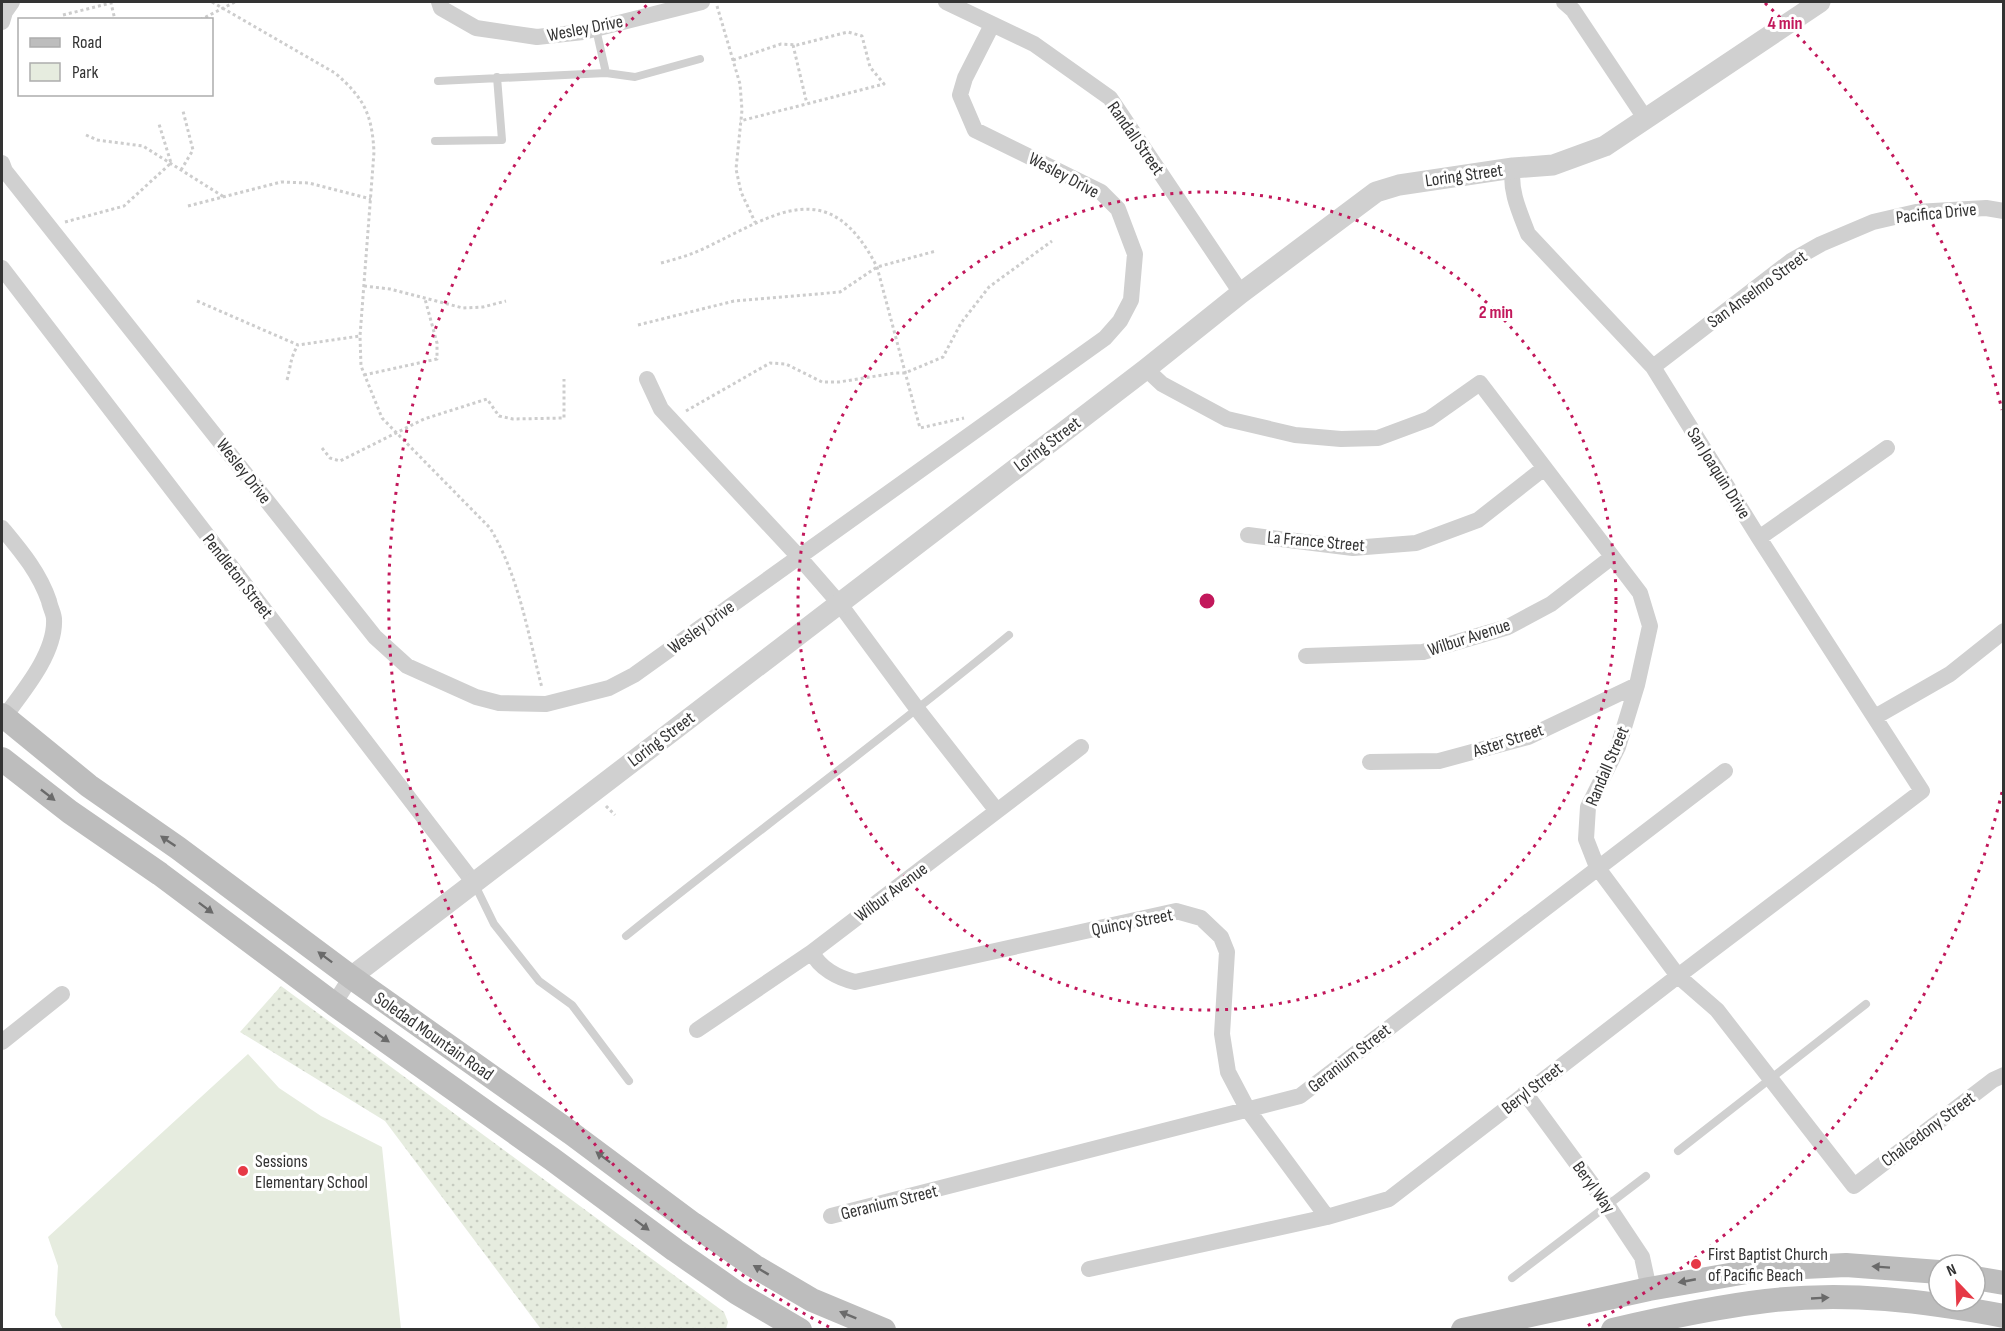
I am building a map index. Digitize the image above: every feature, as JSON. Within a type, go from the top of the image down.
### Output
[{"type":"main road","name":"Soledad Mountain Road","points":[[2,717],[89,786],[178,848],[351,977],[561,1126],[693,1224],[754,1266],[812,1300],[884,1329]]},
{"type":"main road","name":"Soledad Mountain Road","points":[[2,759],[69,812],[160,874],[334,1004],[543,1152],[675,1250],[786,1327]]},
{"type":"main road","points":[[1463,1329],[1649,1289],[1764,1269],[1846,1265],[1927,1271]]},
{"type":"main road","points":[[1987,1280],[2004,1283]]},
{"type":"main road","points":[[1649,1289],[1655,1320]]},
{"type":"main road","points":[[1613,1329],[1767,1300],[1845,1297],[1933,1303],[2004,1316]]},
{"type":"main road","points":[[786,1327],[812,1300]]},
{"type":"street","points":[[2,22],[12,2]]},
{"type":"street","name":"Wesley Drive","points":[[439,2],[441,8],[476,28],[537,37],[596,29],[702,2]]},
{"type":"street","points":[[946,2],[992,25]]},
{"type":"street","points":[[1564,2],[1573,10],[1645,118]]},
{"type":"street","name":"Loring Street","points":[[334,1004],[351,977],[1146,369],[1241,293],[1376,192],[1399,185],[1513,168],[1553,165],[1605,146],[1820,2]]},
{"type":"street","name":"Wesley Drive","points":[[2,163],[5,171],[375,637],[407,666],[476,697],[498,703],[546,704],[609,688],[634,675],[1105,338],[1120,321],[1131,300],[1135,254],[1118,209],[1101,192],[975,130],[960,95],[965,78],[992,25]]},
{"type":"street","name":"Randall Street","points":[[992,25],[1034,44],[1110,98],[1241,293]]},
{"type":"street","name":"San Joaquin Drive","points":[[1513,168],[1511,178],[1518,209],[1528,234],[1653,367],[1759,538],[1922,790]]},
{"type":"street","name":"Pacifica Drive","points":[[1869,223],[1916,212],[1986,208],[2004,211]]},
{"type":"street","name":"San Anselmo Street","points":[[1653,367],[1791,261],[1821,244],[1869,223]]},
{"type":"street","name":"Pendleton Street","points":[[2,268],[474,883]]},
{"type":"street","name":"Randall Street","points":[[1146,369],[1162,384],[1227,419],[1295,435],[1341,440],[1378,438],[1429,419],[1480,384],[1640,593],[1650,626],[1637,685],[1618,747],[1588,807],[1586,839],[1597,867],[1677,976],[1717,1010],[1854,1186]]},
{"type":"street","points":[[647,379],[661,409],[839,603],[918,710],[997,811]]},
{"type":"street","points":[[1759,538],[1887,448]]},
{"type":"street","name":"La France Street","points":[[1248,535],[1353,548],[1416,543],[1478,520],[1543,469]]},
{"type":"street","points":[[2,528],[33,567],[45,590],[54,619],[49,649],[37,671],[2,717]]},
{"type":"street","name":"Wilbur Avenue","points":[[1306,656],[1423,652],[1508,627],[1551,604],[1612,557]]},
{"type":"street","points":[[1875,717],[1950,674],[2004,631]]},
{"type":"street","name":"Aster Street","points":[[1370,762],[1439,761],[1528,737],[1637,685]]},
{"type":"street","name":"Wilbur Avenue","points":[[697,1030],[812,952],[1081,747]]},
{"type":"street","name":"Geranium Street","points":[[831,1216],[1300,1096],[1725,771]]},
{"type":"street","name":"Beryl Street","points":[[1089,1269],[1328,1217],[1389,1199],[1922,790]]},
{"type":"street","name":"Quincy Street","points":[[812,952],[816,962],[842,979],[855,982],[1176,911],[1201,918],[1221,937],[1227,952],[1222,1034],[1228,1072],[1248,1110],[1328,1217]]},
{"type":"street","points":[[2,1042],[62,994]]},
{"type":"street","name":"Chalcedony Street","points":[[1854,1186],[1993,1080],[2004,1076]]},
{"type":"street","name":"Beryl Way","points":[[1525,1093],[1608,1206],[1642,1257],[1649,1289]]},
{"type":"lane","points":[[596,29],[606,73]]},
{"type":"lane","points":[[438,81],[606,73],[635,77],[700,59]]},
{"type":"lane","points":[[435,141],[502,140],[497,77]]},
{"type":"lane","points":[[626,936],[743,842],[918,710],[1010,635]]},
{"type":"lane","points":[[474,883],[494,924],[539,981],[572,1005],[629,1081]]},
{"type":"lane","points":[[1678,1151],[1866,1005]]},
{"type":"lane","points":[[1512,1278],[1646,1176]]},
{"type":"path","points":[[212,2],[336,73],[353,88],[365,107],[373,128],[374,152],[360,336],[361,366],[382,417],[490,528],[503,550],[513,576],[546,704]]},
{"type":"path","points":[[204,18],[234,2]]},
{"type":"path","points":[[716,2],[740,84],[736,169],[741,192],[755,222]]},
{"type":"path","points":[[63,15],[111,3],[115,18]]},
{"type":"path","points":[[733,60],[781,44],[793,45],[848,33],[862,36],[870,67],[884,84],[740,121]]},
{"type":"path","points":[[793,45],[807,104]]},
{"type":"path","points":[[181,170],[193,150],[183,111]]},
{"type":"path","points":[[159,124],[171,163]]},
{"type":"path","points":[[86,135],[97,140],[143,146],[224,197]]},
{"type":"path","points":[[49,226],[124,207],[171,163]]},
{"type":"path","points":[[188,206],[281,182],[309,183],[371,200]]},
{"type":"path","points":[[661,263],[703,249],[755,222],[787,210],[818,209],[841,220],[865,244],[877,267],[920,428],[974,416]]},
{"type":"path","points":[[671,419],[770,363],[786,364],[822,382],[839,382],[895,373],[905,374],[943,357],[961,323],[989,287],[1052,241]]},
{"type":"path","points":[[638,325],[734,301],[840,292],[877,267],[936,251]]},
{"type":"path","points":[[364,286],[390,289],[464,308],[483,307],[506,301]]},
{"type":"path","points":[[364,375],[437,359],[437,343],[425,299]]},
{"type":"path","points":[[197,301],[298,345],[360,336]]},
{"type":"path","points":[[287,380],[290,357],[298,345]]},
{"type":"path","points":[[322,448],[330,458],[340,461],[424,419],[487,399],[500,416],[513,419],[564,418],[564,379]]},
{"type":"green space","points":[[281,986],[724,1312],[728,1322],[726,1329],[541,1329],[385,1121],[240,1032]]},
{"type":"green space","name":"Sessions Elementary School","points":[[248,1054],[279,1088],[321,1116],[382,1147],[401,1329],[63,1329],[55,1315],[58,1266],[48,1237]]},
{"type":"place","name":"Sessions Elementary School","points":[[243,1171]]},
{"type":"place","name":"First Baptist Church of Pacific Beach","points":[[1696,1264]]}]
